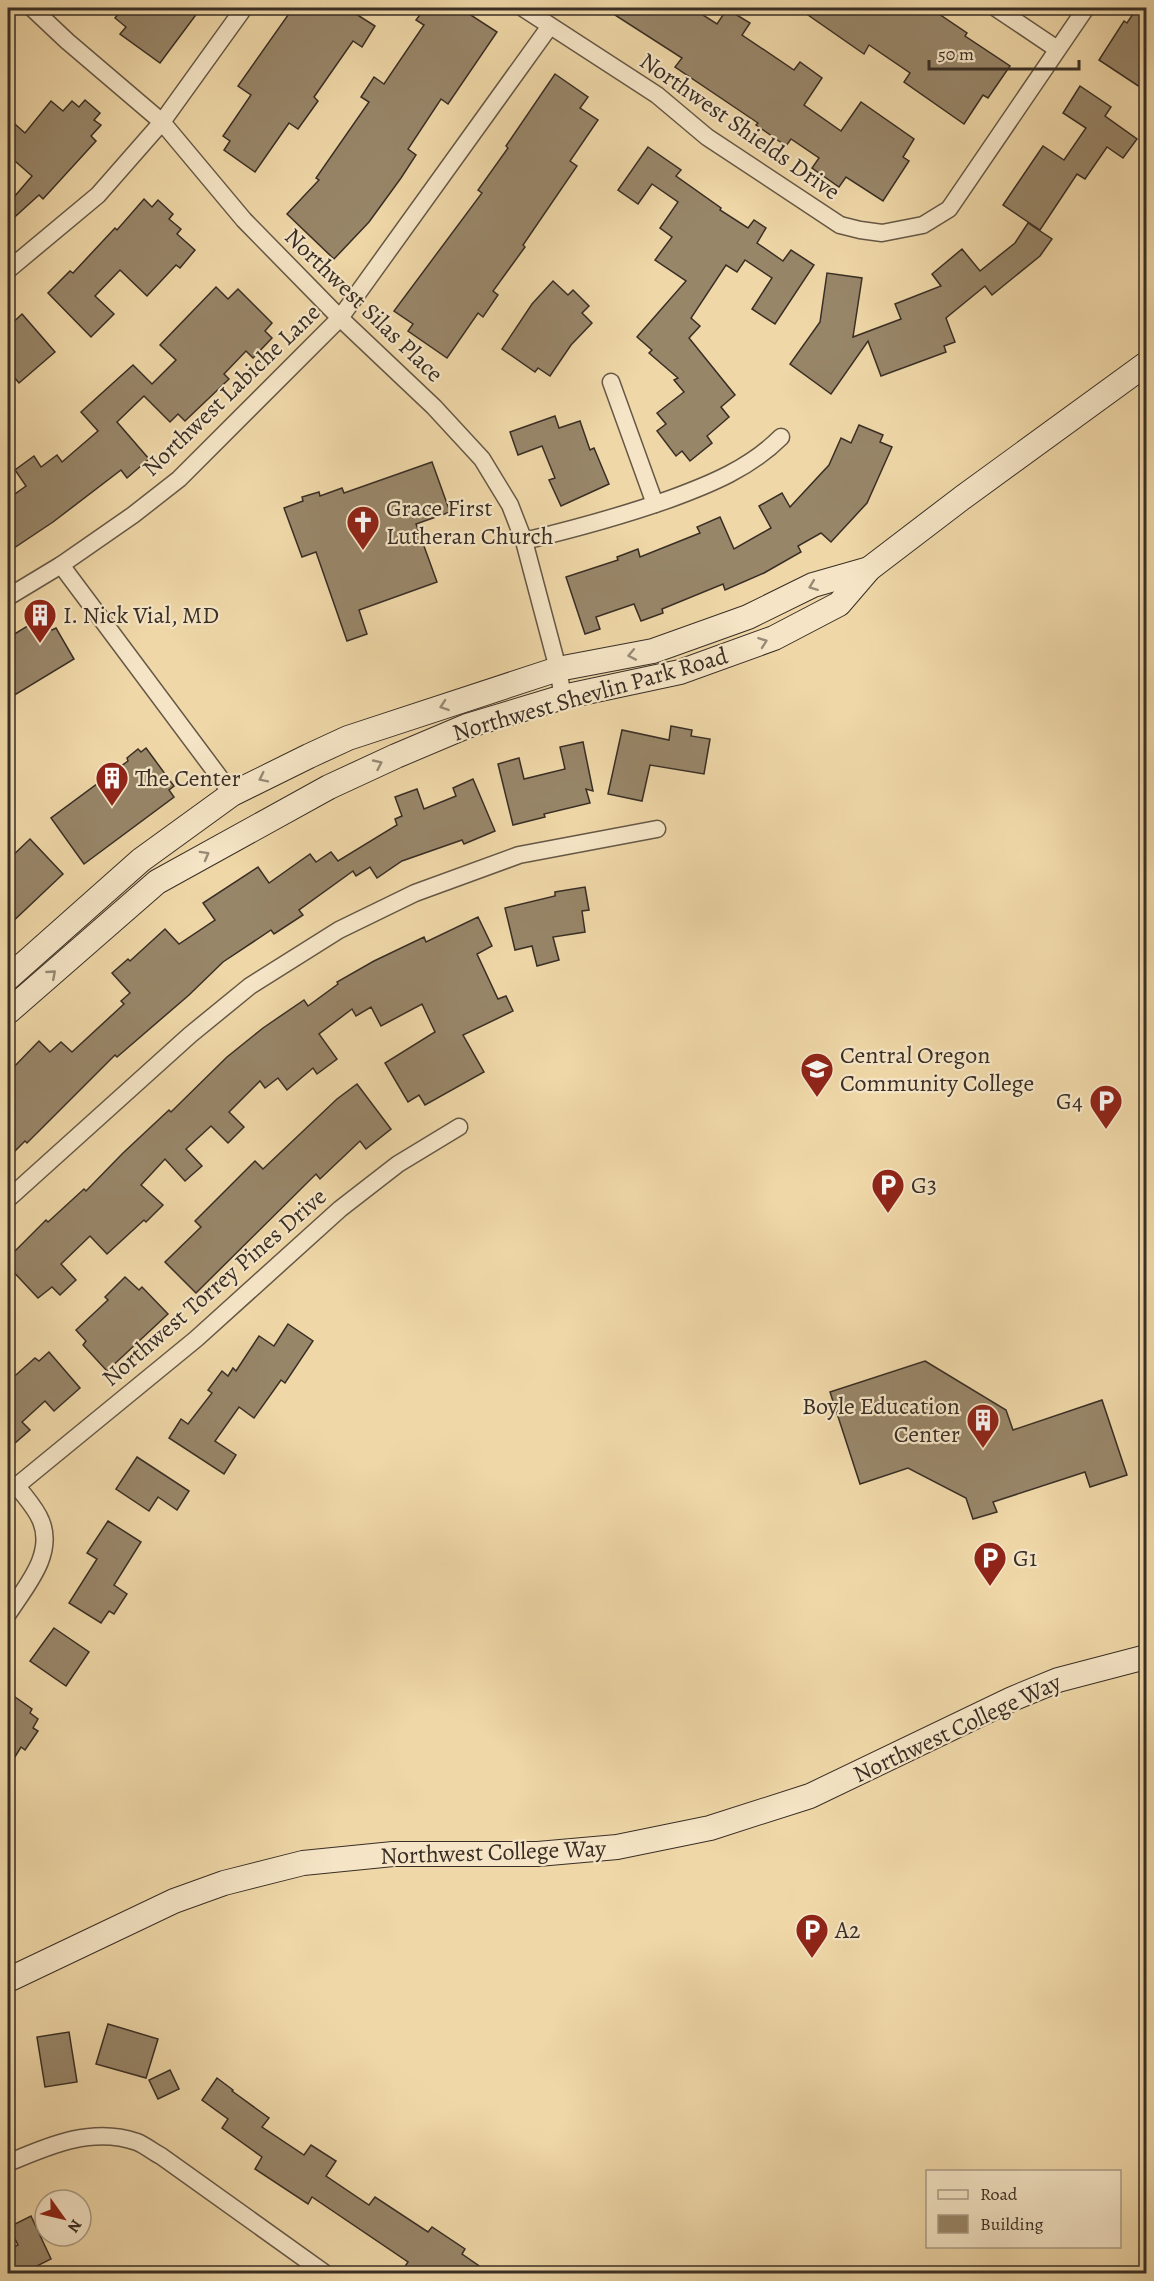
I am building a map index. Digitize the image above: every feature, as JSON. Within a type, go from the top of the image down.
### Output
[{"type":"main road","name":"Northwest Shevlin Park Road","points":[[8,1012],[157,882],[329,788],[467,726],[563,697],[680,672],[774,638],[839,604],[869,569],[1146,364]]},
{"type":"main road","name":"Northwest Shevlin Park Road","points":[[8,978],[141,860],[232,794],[348,738],[558,669],[653,651],[748,617],[813,585],[869,569]]},
{"type":"main road","name":"Northwest College Way","points":[[8,1980],[174,1901],[224,1882],[303,1863],[393,1854],[538,1854],[617,1847],[710,1828],[810,1796],[1012,1699],[1058,1680],[1146,1657]]},
{"type":"street","name":"Northwest Silas Place","points":[[32,8],[162,122],[244,220],[340,318],[434,407],[482,459],[510,505],[524,541],[558,669],[563,697]]},
{"type":"street","points":[[8,270],[98,195],[162,122],[244,8]]},
{"type":"street","name":"Northwest Shields Drive","points":[[523,8],[657,94],[707,137],[840,225],[882,233],[923,225],[950,209],[1086,8]]},
{"type":"street","points":[[996,8],[1057,49]]},
{"type":"street","name":"Northwest Labiche Lane","points":[[8,597],[61,565],[133,515],[179,479],[340,318],[550,26]]},
{"type":"street","points":[[611,382],[655,504]]},
{"type":"street","points":[[524,541],[598,524],[705,486],[760,456],[781,437]]},
{"type":"street","points":[[61,565],[232,794]]},
{"type":"street","points":[[8,1199],[190,1035],[250,986],[339,930],[415,894],[519,855],[657,829]]},
{"type":"street","name":"Northwest Torrey Pines Drive","points":[[12,1489],[196,1339],[340,1209],[398,1164],[459,1127]]},
{"type":"street","points":[[8,1614],[40,1565],[46,1536],[41,1519],[12,1489]]},
{"type":"street","points":[[8,2163],[65,2141],[87,2136],[136,2142],[161,2156],[326,2274]]},
{"type":"building","points":[[123,8],[201,8],[160,63],[120,34],[126,27],[115,18]]},
{"type":"building","points":[[293,8],[361,8],[356,14],[375,26],[362,47],[353,41],[314,97],[318,101],[298,129],[289,123],[255,172],[224,150],[230,141],[223,136],[251,95],[238,86]]},
{"type":"building","points":[[425,8],[460,8],[497,32],[448,104],[441,99],[408,149],[416,155],[401,178],[369,222],[334,259],[287,214],[319,180],[316,178],[369,102],[361,97],[374,77],[384,84],[424,25],[416,20]]},
{"type":"building","points":[[604,8],[692,8],[717,24],[727,9],[750,23],[742,35],[794,70],[800,62],[822,78],[804,105],[841,131],[861,102],[914,139],[903,157],[909,161],[883,201],[846,177],[839,187],[812,168],[819,158],[791,139],[786,146],[756,125],[758,123],[675,67],[682,58]]},
{"type":"building","points":[[798,8],[930,8],[967,33],[965,36],[1010,66],[988,98],[983,95],[964,124],[904,82],[910,73],[869,45],[864,54]]},
{"type":"building","points":[[1137,8],[1146,8],[1146,91],[1099,60],[1124,21],[1127,23]]},
{"type":"building","points":[[555,74],[588,97],[580,108],[598,120],[570,161],[577,166],[523,245],[525,247],[493,291],[498,295],[483,317],[478,313],[447,358],[408,331],[413,324],[394,311],[482,193],[478,190]]},
{"type":"building","points":[[1080,86],[1111,107],[1105,116],[1137,139],[1123,158],[1107,147],[1085,179],[1077,174],[1040,230],[1003,205],[1043,146],[1064,160],[1086,128],[1063,113]]},
{"type":"building","points":[[85,100],[100,113],[94,120],[101,125],[91,136],[96,141],[43,199],[39,195],[8,223],[8,204],[32,176],[8,155],[8,118],[25,133],[51,101],[63,111],[72,101],[79,107]]},
{"type":"building","points":[[648,147],[681,170],[676,176],[721,208],[720,210],[748,228],[754,220],[766,228],[757,243],[783,261],[791,250],[814,265],[775,324],[752,309],[772,278],[745,260],[737,272],[726,265],[691,318],[700,326],[689,338],[735,395],[721,407],[729,417],[707,436],[712,443],[690,461],[682,451],[676,456],[657,431],[666,424],[657,413],[684,392],[674,380],[678,378],[649,353],[652,350],[637,337],[686,281],[655,260],[672,237],[660,228],[678,202],[652,184],[638,204],[618,190]]},
{"type":"building","points":[[144,199],[152,207],[158,200],[173,214],[169,219],[181,229],[177,234],[195,250],[180,268],[176,265],[147,296],[120,270],[95,296],[114,314],[91,337],[48,293],[70,271],[73,273],[115,228],[117,230]]},
{"type":"building","points":[[1028,223],[1052,239],[1040,256],[992,295],[985,286],[946,318],[955,342],[944,346],[946,352],[881,376],[868,341],[831,394],[790,364],[820,322],[827,273],[862,278],[853,337],[901,319],[895,304],[941,286],[932,274],[962,249],[980,271],[1015,243]]},
{"type":"building","points":[[553,281],[568,295],[573,290],[589,306],[582,313],[592,323],[571,345],[550,376],[538,368],[535,372],[502,349],[532,304]]},
{"type":"building","points":[[216,287],[228,299],[238,289],[272,323],[265,331],[272,338],[253,358],[246,351],[224,374],[229,379],[185,421],[178,414],[170,422],[144,396],[117,422],[149,459],[127,478],[121,470],[53,522],[14,548],[8,539],[8,499],[26,486],[15,470],[34,456],[41,467],[57,455],[62,462],[98,431],[81,412],[133,365],[152,384],[176,360],[160,345]]},
{"type":"building","points":[[22,314],[55,352],[19,383],[8,370],[8,327]]},
{"type":"building","points":[[555,416],[559,428],[580,421],[590,450],[594,448],[609,484],[561,506],[549,480],[555,478],[542,446],[518,455],[510,432]]},
{"type":"building","points":[[859,425],[883,435],[880,442],[892,447],[867,503],[831,542],[821,533],[798,546],[801,552],[764,573],[725,590],[723,584],[662,609],[663,613],[641,621],[634,604],[596,617],[600,629],[585,634],[566,577],[618,560],[617,557],[638,549],[640,557],[700,533],[697,527],[720,517],[734,549],[771,528],[759,506],[782,493],[790,507],[829,465],[841,438],[851,443]]},
{"type":"building","name":"Grace First Lutheran Church","points":[[432,462],[450,512],[416,524],[437,582],[359,610],[367,634],[347,641],[316,552],[302,557],[284,508],[303,501],[302,497],[319,492],[320,496],[342,488],[344,493]]},
{"type":"building","name":"I. Nick Vial, MD","points":[[44,616],[52,630],[56,628],[74,659],[8,699],[8,638]]},
{"type":"building","points":[[671,726],[692,730],[691,736],[710,739],[704,774],[650,765],[642,801],[608,794],[622,730],[669,740]]},
{"type":"building","points":[[583,742],[593,791],[586,789],[590,803],[544,814],[545,817],[513,825],[498,764],[519,758],[524,779],[565,769],[560,747]]},
{"type":"building","name":"The Center","points":[[146,748],[174,786],[169,790],[174,797],[84,864],[51,818],[128,761],[127,758],[138,749],[141,752]]},
{"type":"building","points":[[473,779],[495,831],[464,844],[462,840],[402,861],[377,878],[370,867],[356,876],[353,871],[299,910],[303,915],[274,934],[271,930],[223,962],[189,995],[117,1057],[115,1055],[27,1143],[25,1141],[8,1158],[8,1073],[39,1041],[50,1052],[61,1042],[72,1052],[124,1004],[121,1001],[130,993],[112,973],[128,959],[130,961],[165,929],[179,944],[215,920],[203,903],[258,867],[269,883],[310,854],[316,862],[331,852],[338,861],[397,825],[395,819],[402,816],[395,797],[417,789],[424,809],[456,796],[453,788]]},
{"type":"building","points":[[30,839],[63,874],[8,926],[8,860]]},
{"type":"building","points":[[585,887],[589,910],[582,911],[585,932],[553,937],[559,960],[537,966],[532,946],[515,950],[505,908],[555,896],[555,892]]},
{"type":"building","points":[[478,917],[492,946],[477,954],[498,999],[506,996],[513,1011],[463,1035],[484,1072],[425,1105],[419,1095],[408,1102],[385,1063],[435,1032],[422,1004],[381,1026],[371,1007],[356,1016],[352,1009],[319,1034],[337,1059],[317,1074],[313,1068],[287,1090],[278,1078],[265,1088],[260,1081],[229,1112],[244,1127],[228,1143],[211,1126],[186,1149],[202,1166],[185,1181],[165,1159],[141,1185],[163,1205],[107,1254],[90,1236],[61,1264],[76,1280],[60,1295],[52,1287],[38,1298],[8,1266],[8,1258],[46,1220],[48,1222],[84,1189],[86,1191],[169,1110],[171,1112],[227,1057],[263,1028],[304,1000],[308,1006],[338,984],[337,982],[374,961],[424,937],[426,942]]},
{"type":"building","points":[[357,1084],[391,1129],[366,1149],[360,1141],[320,1179],[316,1174],[196,1293],[165,1262],[201,1227],[195,1221],[255,1161],[263,1169],[337,1099]]},
{"type":"building","points":[[125,1277],[139,1290],[142,1287],[168,1314],[107,1371],[83,1345],[86,1341],[76,1330],[108,1300],[105,1297]]},
{"type":"building","points":[[288,1324],[313,1341],[285,1383],[281,1380],[254,1418],[239,1407],[215,1441],[236,1455],[224,1474],[169,1438],[181,1419],[188,1424],[212,1393],[208,1390],[222,1371],[228,1376],[233,1368],[236,1371],[259,1336],[274,1346]]},
{"type":"building","points":[[49,1352],[80,1388],[54,1411],[45,1401],[22,1422],[30,1430],[8,1449],[8,1382],[35,1358],[39,1361]]},
{"type":"building","name":"Boyle Education Center","points":[[925,1361],[1006,1410],[1013,1430],[1102,1400],[1127,1475],[1090,1487],[1085,1472],[993,1502],[997,1512],[973,1519],[966,1498],[908,1468],[860,1484],[830,1392]]},
{"type":"building","points":[[137,1457],[189,1491],[177,1510],[158,1497],[149,1511],[116,1489]]},
{"type":"building","points":[[108,1521],[141,1542],[114,1585],[127,1594],[114,1614],[109,1611],[101,1623],[69,1603],[97,1559],[87,1553]]},
{"type":"building","points":[[54,1628],[89,1652],[66,1686],[30,1661]]},
{"type":"building","points":[[8,1692],[32,1709],[30,1713],[38,1719],[33,1728],[38,1731],[25,1750],[21,1747],[8,1768]]},
{"type":"building","points":[[108,2024],[158,2039],[146,2078],[96,2064]]},
{"type":"building","points":[[69,2032],[77,2082],[45,2087],[37,2037]]},
{"type":"building","points":[[170,2070],[179,2089],[158,2099],[149,2080]]},
{"type":"building","points":[[217,2078],[269,2118],[262,2127],[304,2155],[311,2145],[336,2161],[326,2176],[369,2205],[375,2197],[428,2232],[432,2227],[465,2249],[462,2254],[491,2274],[400,2274],[408,2262],[312,2197],[308,2204],[255,2169],[262,2157],[222,2128],[228,2119],[202,2100]]},
{"type":"building","points":[[31,2216],[33,2248],[46,2248],[51,2259],[21,2274],[8,2274],[8,2250],[18,2245],[9,2227]]},
{"type":"place","name":"Grace First Lutheran Church","points":[[363,551]]},
{"type":"place","name":"I. Nick Vial, MD","points":[[40,644]]},
{"type":"place","name":"The Center","points":[[112,807]]},
{"type":"place","name":"Central Oregon Community College","points":[[817,1098]]},
{"type":"place","name":"G4","points":[[1106,1130]]},
{"type":"place","name":"G3","points":[[888,1214]]},
{"type":"place","name":"Boyle Education Center","points":[[983,1449]]},
{"type":"place","name":"G1","points":[[990,1587]]},
{"type":"place","name":"A2","points":[[812,1959]]}]
